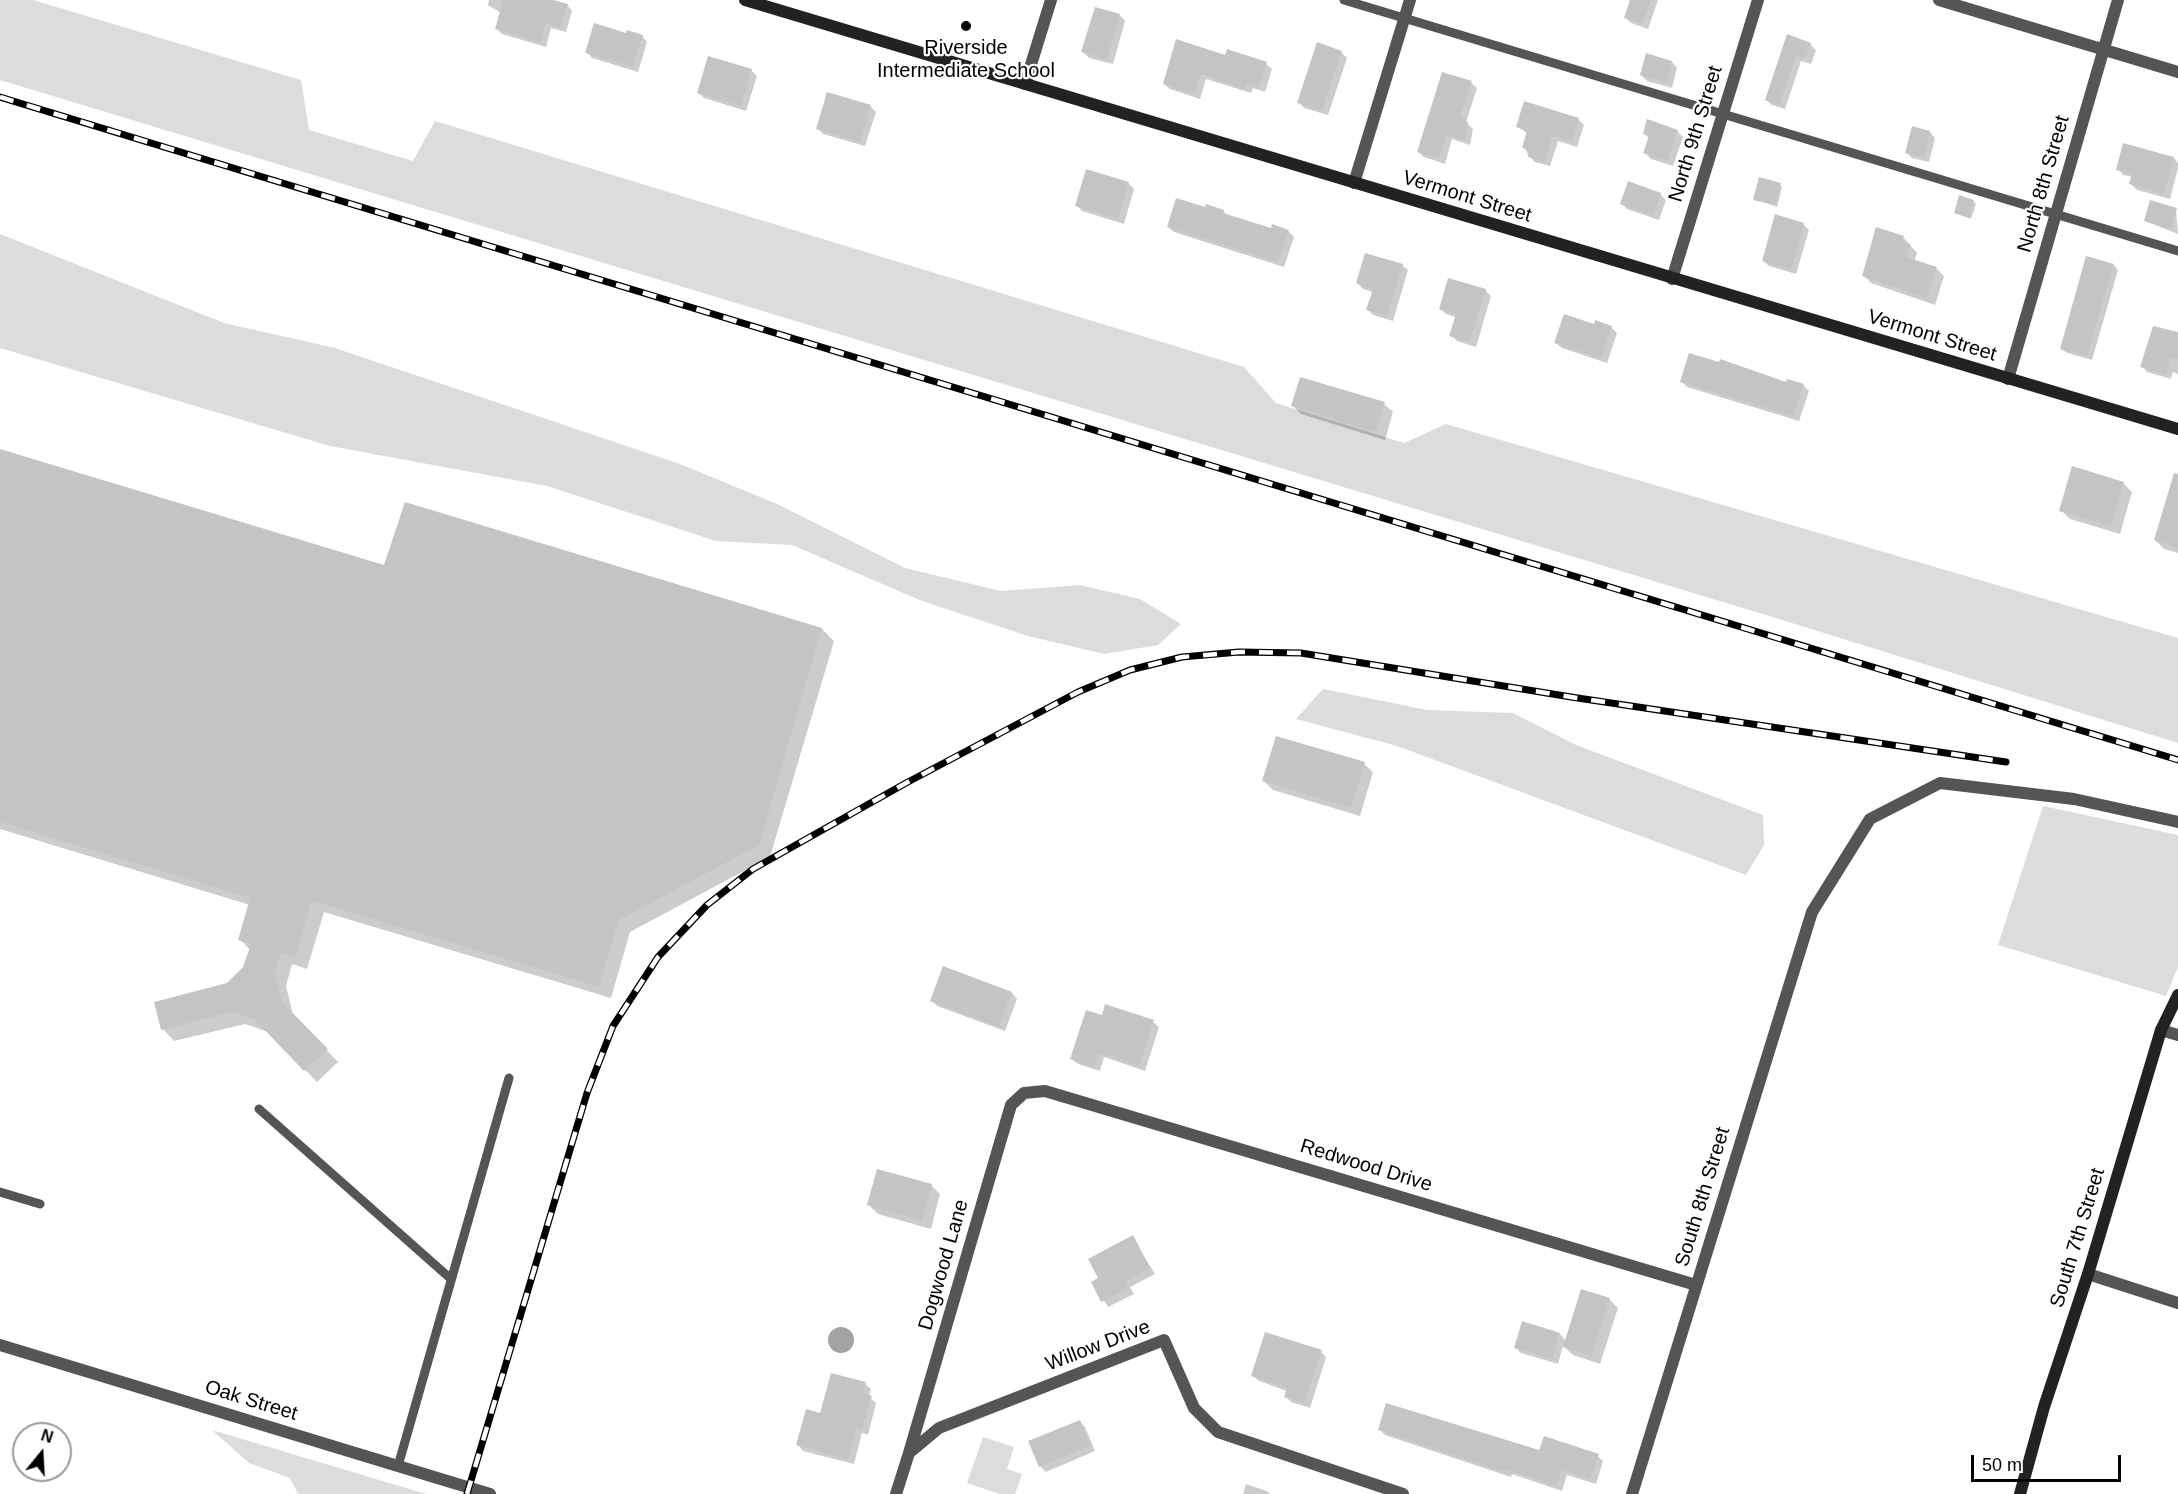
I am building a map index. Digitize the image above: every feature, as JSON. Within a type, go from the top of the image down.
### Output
[{"type":"street","name":"Vermont Street","points":[[745,0],[2178,429]]},
{"type":"street","points":[[1025,84],[1051,0]]},
{"type":"street","points":[[1354,183],[1410,0]]},
{"type":"street","name":"North 9th Street","points":[[1672,279],[1758,0]]},
{"type":"street","points":[[1939,0],[2178,72]]},
{"type":"street","name":"North 8th Street","points":[[2008,379],[2118,0]]},
{"type":"street","name":"South 8th Street","points":[[1632,1494],[1812,912],[1870,819],[1940,783],[2074,799],[2178,822]]},
{"type":"street","name":"South 7th Street","points":[[2019,1494],[2161,1030],[2178,995]]},
{"type":"street","points":[[2161,1030],[2178,1035]]},
{"type":"street","name":"Redwood Drive","points":[[1024,1093],[1045,1090],[1696,1285]]},
{"type":"street","name":"Dogwood Lane","points":[[909,1453],[1011,1105],[1024,1093]]},
{"type":"street","points":[[2088,1274],[2178,1304]]},
{"type":"street","name":"Willow Drive","points":[[909,1453],[939,1428],[1164,1340],[1194,1408],[1218,1432],[1336,1474],[1403,1494]]},
{"type":"street","name":"Oak Street","points":[[0,1346],[490,1494]]},
{"type":"street","points":[[896,1494],[909,1453]]},
{"type":"lane","points":[[1344,0],[2178,250]]},
{"type":"lane","points":[[398,1466],[508,1078]]},
{"type":"lane","points":[[259,1109],[452,1279]]},
{"type":"lane","points":[[0,1192],[40,1204]]},
{"type":"shaded area","points":[[0,0],[33,0],[301,80],[309,130],[413,161],[435,121],[1244,367],[1276,403],[1404,443],[1446,424],[2178,638],[2178,743],[1779,619],[0,80]]},
{"type":"shaded area","points":[[0,234],[224,323],[335,348],[680,464],[777,504],[905,568],[1001,591],[1080,585],[1140,599],[1181,624],[1158,645],[1104,654],[1028,636],[922,601],[792,545],[716,541],[547,486],[330,446],[0,348]]},
{"type":"shaded area","points":[[1323,689],[1427,710],[1513,713],[1576,745],[1763,815],[1764,845],[1746,875],[1397,746],[1296,719]]},
{"type":"shaded area","points":[[2043,806],[2178,835],[2178,967],[2166,996],[1998,945]]},
{"type":"shaded area","points":[[841,1327],[850,1331],[854,1340],[850,1349],[841,1353],[832,1349],[828,1340],[832,1331]]},
{"type":"shaded area","points":[[212,1430],[426,1494],[298,1494],[290,1478],[249,1463]]},
{"type":"shaded area","points":[[983,1437],[1014,1447],[1007,1469],[1022,1474],[1015,1494],[1000,1494],[967,1483]]},
{"type":"building","points":[[503,0],[553,0],[568,4],[561,28],[546,23],[541,42],[495,29]]},
{"type":"building","points":[[1630,0],[1651,0],[1642,24],[1624,18]]},
{"type":"building","points":[[1095,7],[1120,14],[1107,60],[1081,52]]},
{"type":"building","points":[[594,23],[626,33],[627,30],[643,35],[633,67],[585,53]]},
{"type":"building","points":[[1787,34],[1811,43],[1805,59],[1796,56],[1779,105],[1765,100]]},
{"type":"building","points":[[1176,39],[1225,55],[1227,49],[1267,62],[1259,87],[1247,83],[1245,89],[1201,74],[1194,94],[1163,84]]},
{"type":"building","points":[[1317,42],[1342,51],[1322,111],[1297,103]]},
{"type":"building","points":[[1646,53],[1672,61],[1666,83],[1640,75]]},
{"type":"building","points":[[708,56],[752,69],[741,106],[697,93]]},
{"type":"building","points":[[1442,72],[1472,81],[1460,116],[1468,122],[1465,140],[1447,135],[1439,159],[1417,152]]},
{"type":"building","points":[[827,92],[871,105],[860,142],[816,129]]},
{"type":"building","points":[[1524,101],[1579,118],[1572,142],[1552,136],[1545,162],[1528,157],[1529,150],[1522,148],[1527,131],[1516,127]]},
{"type":"building","points":[[1647,119],[1678,130],[1668,161],[1643,153],[1649,136],[1643,134]]},
{"type":"building","points":[[1912,126],[1930,131],[1924,158],[1905,153]]},
{"type":"building","points":[[2123,143],[2174,157],[2164,194],[2129,184],[2132,174],[2116,170]]},
{"type":"building","points":[[1086,169],[1129,182],[1118,219],[1075,206]]},
{"type":"building","points":[[1759,177],[1781,183],[1775,205],[1753,200]]},
{"type":"building","points":[[1628,181],[1661,193],[1653,216],[1620,204]]},
{"type":"building","points":[[1959,195],[1974,200],[1969,218],[1954,213]]},
{"type":"building","points":[[1176,198],[1205,207],[1206,204],[1224,210],[1223,213],[1271,228],[1272,224],[1289,230],[1278,262],[1167,227]]},
{"type":"building","points":[[2150,200],[2177,208],[2171,229],[2144,221]]},
{"type":"building","points":[[1775,214],[1804,223],[1791,270],[1762,261]]},
{"type":"building","points":[[1876,227],[1904,236],[1902,242],[1910,244],[1906,257],[1937,267],[1927,298],[1862,276]]},
{"type":"building","points":[[1365,253],[1403,264],[1387,316],[1366,310],[1373,289],[1356,283]]},
{"type":"building","points":[[2086,256],[2114,264],[2087,356],[2060,349]]},
{"type":"building","points":[[1448,278],[1486,289],[1470,342],[1449,336],[1456,314],[1439,309]]},
{"type":"building","points":[[1564,314],[1594,324],[1595,320],[1612,326],[1601,358],[1554,343]]},
{"type":"building","points":[[2153,326],[2178,332],[2178,359],[2171,357],[2166,375],[2140,367]]},
{"type":"building","points":[[1689,353],[1719,362],[1720,359],[1786,382],[1787,379],[1804,384],[1793,416],[1680,382]]},
{"type":"building","points":[[1300,377],[1385,402],[1376,432],[1291,406]]},
{"type":"building","points":[[0,449],[384,565],[405,502],[822,628],[759,845],[619,920],[599,987],[312,901],[295,958],[281,953],[275,973],[281,1001],[328,1049],[304,1071],[255,1020],[232,1012],[161,1030],[154,1002],[227,983],[243,967],[251,944],[238,940],[250,898],[0,822]]},
{"type":"building","points":[[2072,466],[2124,482],[2111,526],[2059,511]]},
{"type":"building","points":[[2174,473],[2178,474],[2178,548],[2154,540]]},
{"type":"building","points":[[1276,736],[1365,762],[1351,808],[1262,781]]},
{"type":"building","points":[[943,966],[1012,992],[999,1027],[930,1001]]},
{"type":"building","points":[[1105,1004],[1154,1020],[1139,1066],[1099,1053],[1094,1067],[1070,1059],[1086,1010],[1102,1015]]},
{"type":"building","points":[[877,1169],[932,1184],[922,1221],[867,1205]]},
{"type":"building","points":[[1133,1235],[1150,1268],[1126,1281],[1129,1288],[1101,1302],[1091,1282],[1098,1278],[1088,1259]]},
{"type":"building","points":[[1581,1289],[1610,1298],[1591,1356],[1563,1347]]},
{"type":"building","points":[[1522,1321],[1560,1333],[1552,1359],[1514,1348]]},
{"type":"building","points":[[1265,1332],[1322,1350],[1304,1403],[1284,1397],[1287,1388],[1251,1376]]},
{"type":"building","points":[[831,1373],[866,1382],[863,1393],[872,1396],[862,1430],[857,1428],[848,1460],[796,1445],[806,1409],[820,1413]]},
{"type":"building","points":[[1386,1403],[1539,1450],[1544,1436],[1599,1454],[1590,1479],[1562,1470],[1556,1486],[1506,1469],[1505,1472],[1378,1430]]},
{"type":"building","points":[[1080,1420],[1090,1446],[1039,1467],[1028,1441]]},
{"type":"railway","points":[[0,97],[2178,760]]},
{"type":"railway","points":[[467,1494],[587,1093],[613,1026],[658,957],[707,905],[753,869],[906,783],[1078,692],[1130,670],[1182,657],[1239,652],[1301,653],[1571,697],[2006,762]]},
{"type":"place","name":"Riverside Intermediate School","points":[[966,26]]}]
